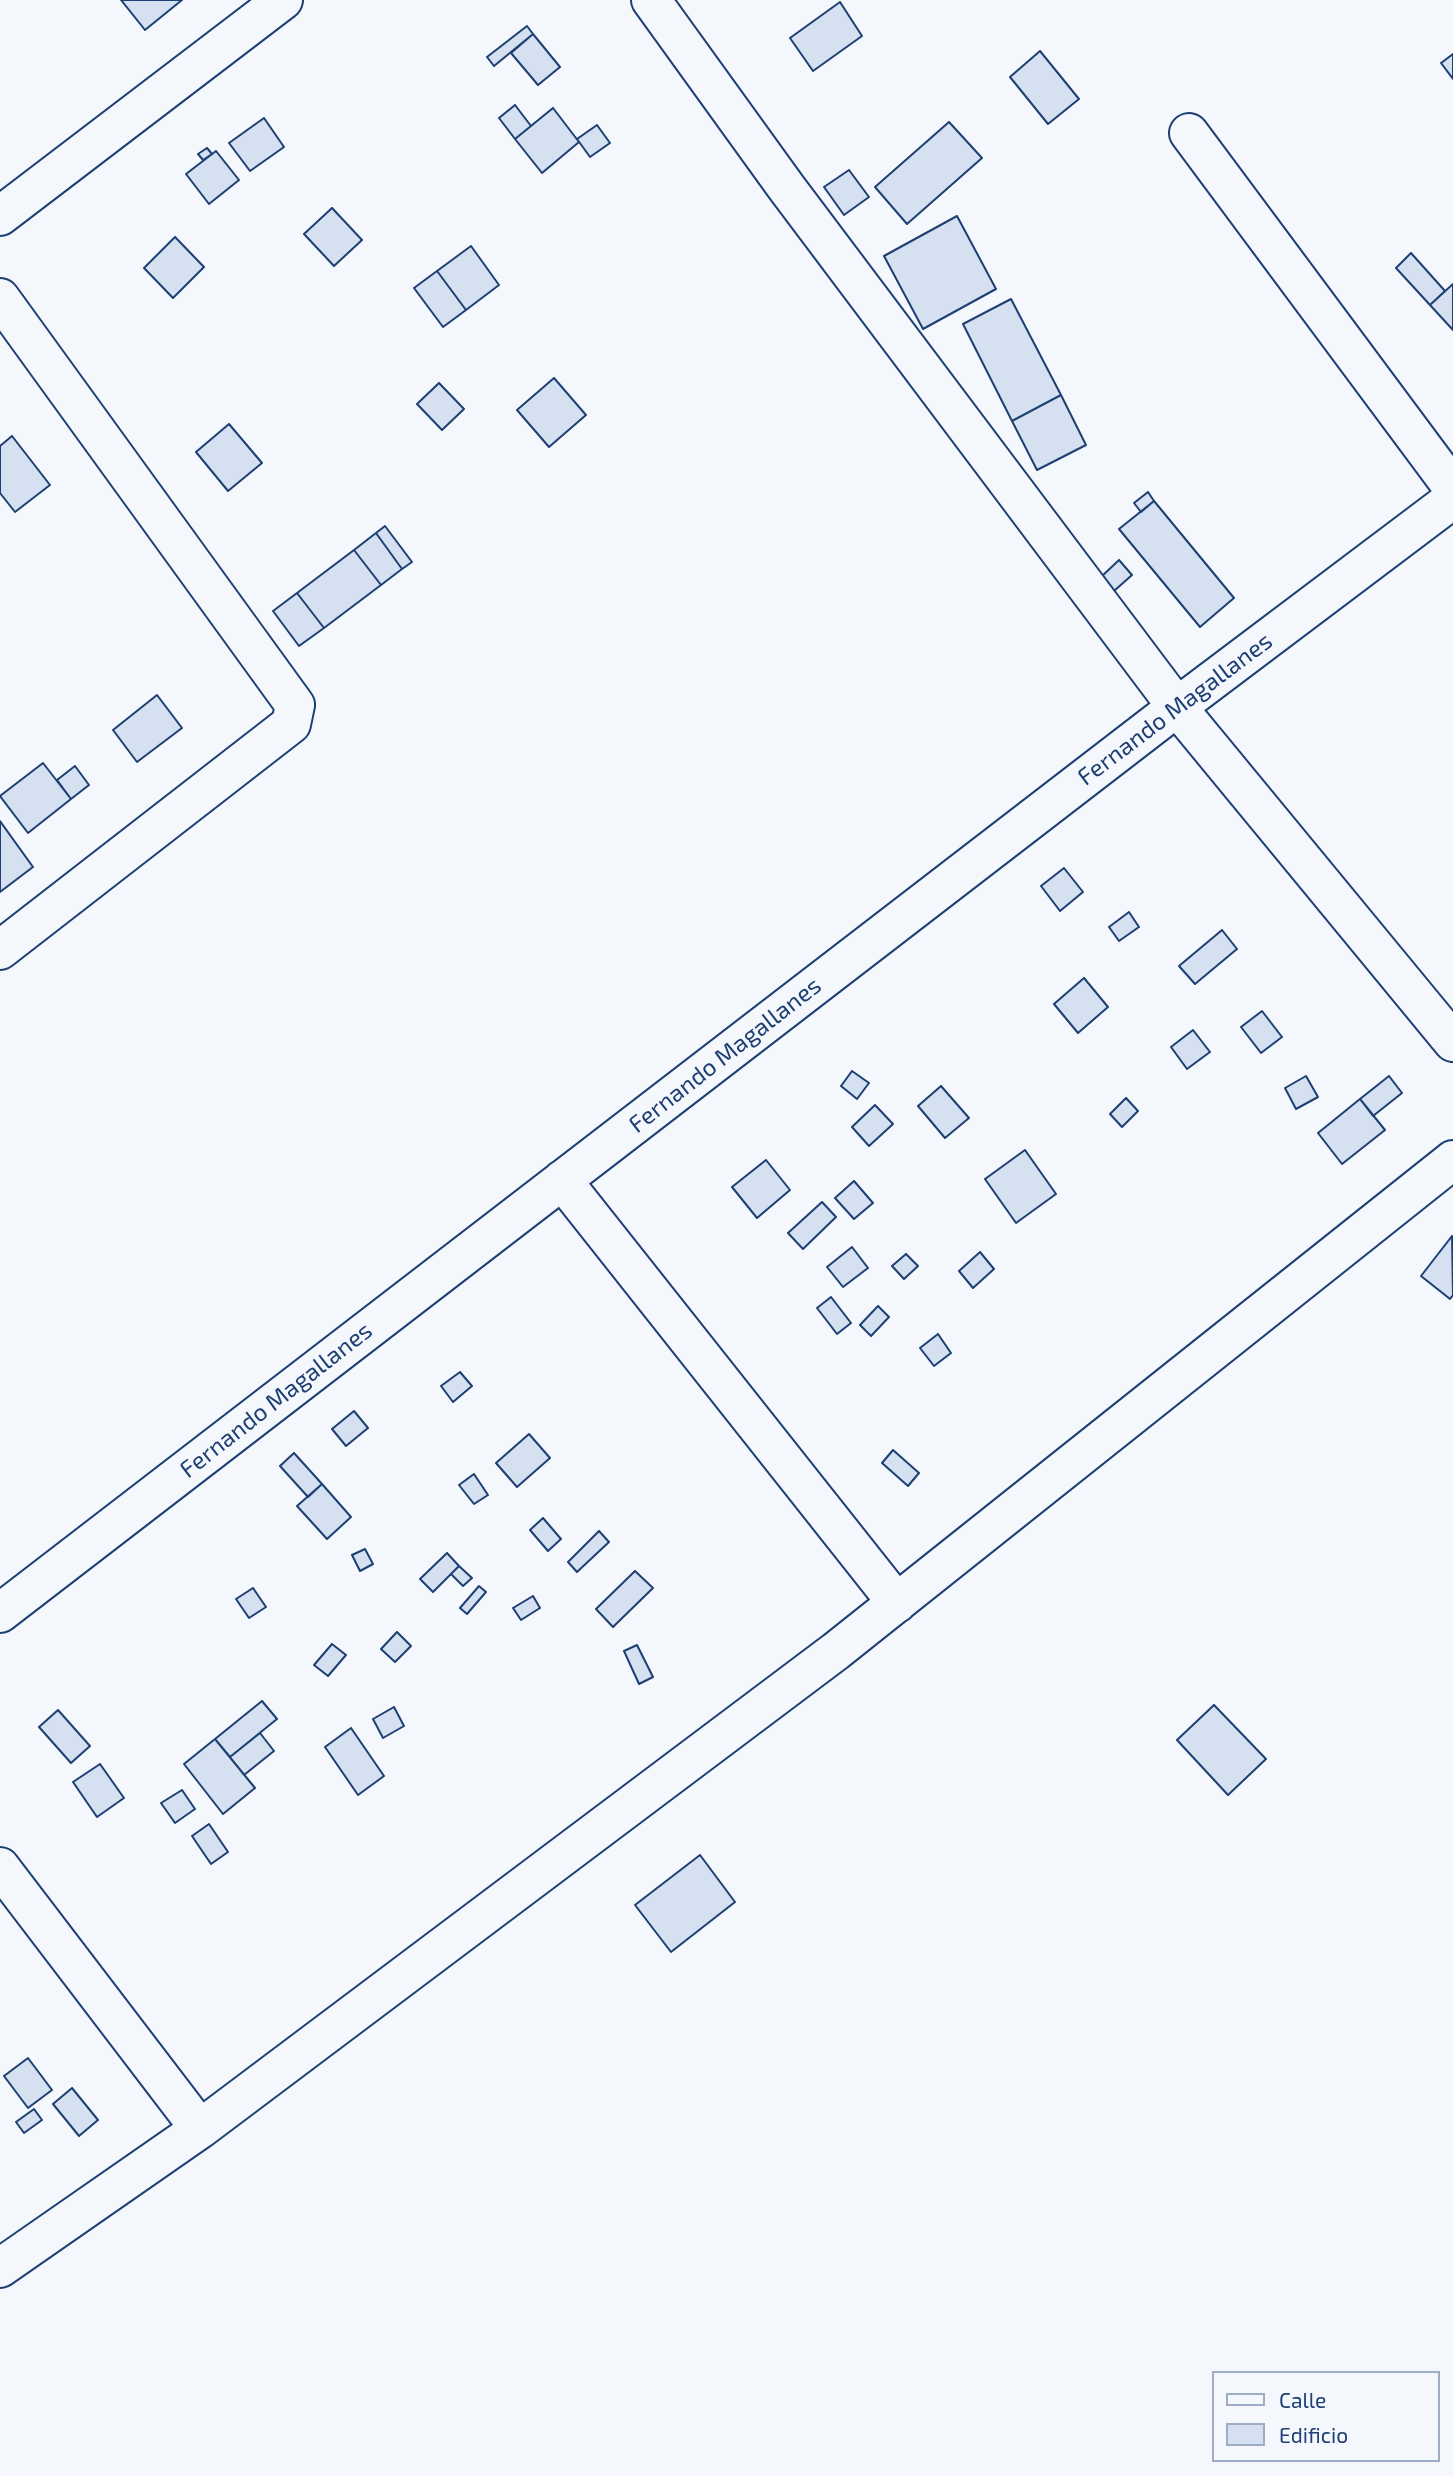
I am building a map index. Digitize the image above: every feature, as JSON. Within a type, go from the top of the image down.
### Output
[{"type":"street","points":[[0,216],[283,0]]},
{"type":"street","points":[[651,0],[786,187],[1177,707],[1453,1042]]},
{"type":"street","points":[[1189,133],[1453,488]]},
{"type":"street","points":[[0,298],[295,705],[291,724],[0,950]]},
{"type":"street","name":"Fernando Magallanes","points":[[0,1613],[1177,707],[1453,499]]},
{"type":"street","points":[[0,2268],[201,2129],[825,1660],[1453,1160]]},
{"type":"street","points":[[562,1180],[897,1603]]},
{"type":"street","points":[[0,1867],[201,2129]]},
{"type":"building","points":[[121,0],[182,0],[145,30]]},
{"type":"building","points":[[840,2],[862,36],[813,71],[790,38]]},
{"type":"building","points":[[527,26],[533,34],[494,66],[487,57]]},
{"type":"building","points":[[533,34],[560,67],[538,85],[511,53]]},
{"type":"building","points":[[1040,51],[1079,99],[1048,124],[1010,77]]},
{"type":"building","points":[[1453,54],[1453,79],[1441,63]]},
{"type":"building","points":[[515,105],[531,126],[515,139],[499,118]]},
{"type":"building","points":[[553,108],[579,142],[542,173],[515,139]]},
{"type":"building","points":[[264,118],[284,147],[250,171],[229,143]]},
{"type":"building","points":[[949,122],[982,158],[907,224],[875,187]]},
{"type":"building","points":[[597,125],[610,143],[590,157],[577,139]]},
{"type":"building","points":[[207,148],[212,154],[203,160],[198,154]]},
{"type":"building","points":[[216,151],[239,180],[209,204],[186,174]]},
{"type":"building","points":[[849,170],[869,197],[844,215],[824,187]]},
{"type":"building","points":[[332,208],[362,240],[334,266],[304,234]]},
{"type":"building","points":[[957,216],[996,289],[923,329],[884,256]]},
{"type":"building","points":[[175,237],[204,267],[173,298],[144,268]]},
{"type":"building","points":[[471,246],[499,285],[466,310],[437,271]]},
{"type":"building","points":[[1411,253],[1445,291],[1430,305],[1396,268]]},
{"type":"building","points":[[437,271],[466,310],[443,327],[414,288]]},
{"type":"building","points":[[1453,284],[1453,330],[1430,305]]},
{"type":"building","points":[[1011,299],[1061,395],[1012,421],[963,324]]},
{"type":"building","points":[[554,378],[586,415],[549,447],[517,410]]},
{"type":"building","points":[[439,383],[464,409],[442,430],[417,404]]},
{"type":"building","points":[[1061,395],[1086,445],[1037,470],[1012,421]]},
{"type":"building","points":[[229,424],[262,463],[228,491],[196,452]]},
{"type":"building","points":[[12,436],[50,485],[15,512],[0,493],[0,446]]},
{"type":"building","points":[[1148,492],[1154,501],[1141,512],[1134,503]]},
{"type":"building","points":[[1154,501],[1234,598],[1200,627],[1119,529]]},
{"type":"building","points":[[385,526],[412,562],[402,569],[376,533]]},
{"type":"building","points":[[376,533],[402,569],[381,585],[354,550]]},
{"type":"building","points":[[354,550],[381,585],[324,628],[297,593]]},
{"type":"building","points":[[1119,560],[1132,575],[1114,591],[1101,577]]},
{"type":"building","points":[[297,593],[324,628],[299,646],[273,611]]},
{"type":"building","points":[[157,695],[182,728],[137,762],[113,730]]},
{"type":"building","points":[[43,763],[71,799],[28,833],[0,796]]},
{"type":"building","points":[[75,766],[89,785],[71,799],[57,780]]},
{"type":"building","points":[[0,821],[33,867],[0,892]]},
{"type":"building","points":[[1064,868],[1083,892],[1060,911],[1041,886]]},
{"type":"building","points":[[1129,912],[1139,927],[1119,941],[1109,927]]},
{"type":"building","points":[[1222,930],[1237,949],[1195,984],[1179,966]]},
{"type":"building","points":[[1084,978],[1108,1007],[1078,1033],[1054,1004]]},
{"type":"building","points":[[1262,1011],[1282,1037],[1261,1053],[1241,1027]]},
{"type":"building","points":[[1193,1030],[1210,1052],[1187,1069],[1171,1047]]},
{"type":"building","points":[[852,1071],[869,1083],[857,1099],[841,1086]]},
{"type":"building","points":[[1306,1076],[1318,1097],[1296,1109],[1285,1088]]},
{"type":"building","points":[[1389,1076],[1402,1093],[1373,1116],[1360,1099]]},
{"type":"building","points":[[941,1086],[969,1118],[945,1138],[918,1106]]},
{"type":"building","points":[[1126,1098],[1138,1111],[1122,1127],[1110,1114]]},
{"type":"building","points":[[1360,1099],[1385,1130],[1342,1164],[1318,1133]]},
{"type":"building","points":[[875,1105],[893,1124],[869,1146],[852,1127]]},
{"type":"building","points":[[1025,1150],[1056,1194],[1016,1223],[985,1179]]},
{"type":"building","points":[[766,1160],[790,1190],[757,1218],[732,1187]]},
{"type":"building","points":[[854,1181],[873,1203],[854,1219],[835,1198]]},
{"type":"building","points":[[822,1202],[836,1217],[803,1249],[788,1233]]},
{"type":"building","points":[[1452,1236],[1453,1295],[1450,1299],[1421,1276]]},
{"type":"building","points":[[852,1247],[868,1268],[843,1287],[827,1267]]},
{"type":"building","points":[[980,1252],[994,1269],[973,1288],[959,1271]]},
{"type":"building","points":[[906,1254],[918,1266],[904,1279],[892,1266]]},
{"type":"building","points":[[831,1297],[851,1323],[837,1334],[817,1308]]},
{"type":"building","points":[[878,1306],[889,1317],[871,1336],[860,1325]]},
{"type":"building","points":[[938,1334],[951,1353],[934,1366],[920,1348]]},
{"type":"building","points":[[460,1372],[472,1386],[453,1402],[441,1386]]},
{"type":"building","points":[[354,1411],[368,1428],[346,1446],[332,1429]]},
{"type":"building","points":[[529,1434],[550,1458],[517,1487],[496,1463]]},
{"type":"building","points":[[893,1450],[919,1473],[908,1486],[882,1463]]},
{"type":"building","points":[[294,1453],[322,1484],[308,1497],[280,1466]]},
{"type":"building","points":[[474,1474],[488,1495],[474,1504],[459,1485]]},
{"type":"building","points":[[322,1484],[351,1517],[327,1539],[297,1506]]},
{"type":"building","points":[[543,1518],[561,1539],[548,1551],[530,1530]]},
{"type":"building","points":[[599,1531],[609,1542],[577,1572],[568,1562]]},
{"type":"building","points":[[365,1549],[373,1564],[360,1571],[352,1555]]},
{"type":"building","points":[[447,1553],[459,1566],[433,1592],[420,1579]]},
{"type":"building","points":[[459,1566],[472,1578],[463,1586],[451,1574]]},
{"type":"building","points":[[635,1571],[653,1588],[613,1627],[596,1609]]},
{"type":"building","points":[[479,1586],[486,1592],[467,1614],[460,1608]]},
{"type":"building","points":[[253,1588],[266,1607],[249,1618],[236,1599]]},
{"type":"building","points":[[533,1596],[540,1608],[521,1620],[513,1608]]},
{"type":"building","points":[[397,1632],[411,1646],[395,1662],[381,1649]]},
{"type":"building","points":[[332,1644],[346,1655],[328,1676],[314,1665]]},
{"type":"building","points":[[637,1645],[653,1677],[639,1684],[624,1651]]},
{"type":"building","points":[[262,1701],[277,1719],[230,1757],[215,1739]]},
{"type":"building","points":[[1214,1705],[1266,1759],[1228,1795],[1177,1740]]},
{"type":"building","points":[[394,1707],[404,1726],[383,1738],[373,1719]]},
{"type":"building","points":[[58,1710],[90,1746],[71,1763],[39,1727]]},
{"type":"building","points":[[351,1728],[384,1776],[358,1795],[325,1747]]},
{"type":"building","points":[[260,1733],[274,1751],[244,1775],[230,1757]]},
{"type":"building","points":[[215,1739],[255,1788],[223,1814],[184,1764]]},
{"type":"building","points":[[100,1764],[124,1798],[97,1817],[73,1782]]},
{"type":"building","points":[[182,1790],[195,1809],[175,1823],[161,1803]]},
{"type":"building","points":[[209,1824],[228,1852],[211,1864],[192,1836]]},
{"type":"building","points":[[700,1855],[735,1902],[671,1952],[635,1905]]},
{"type":"building","points":[[28,2058],[52,2090],[28,2108],[4,2076]]},
{"type":"building","points":[[72,2088],[98,2120],[79,2136],[53,2104]]},
{"type":"building","points":[[34,2109],[42,2120],[24,2133],[16,2122]]}]
